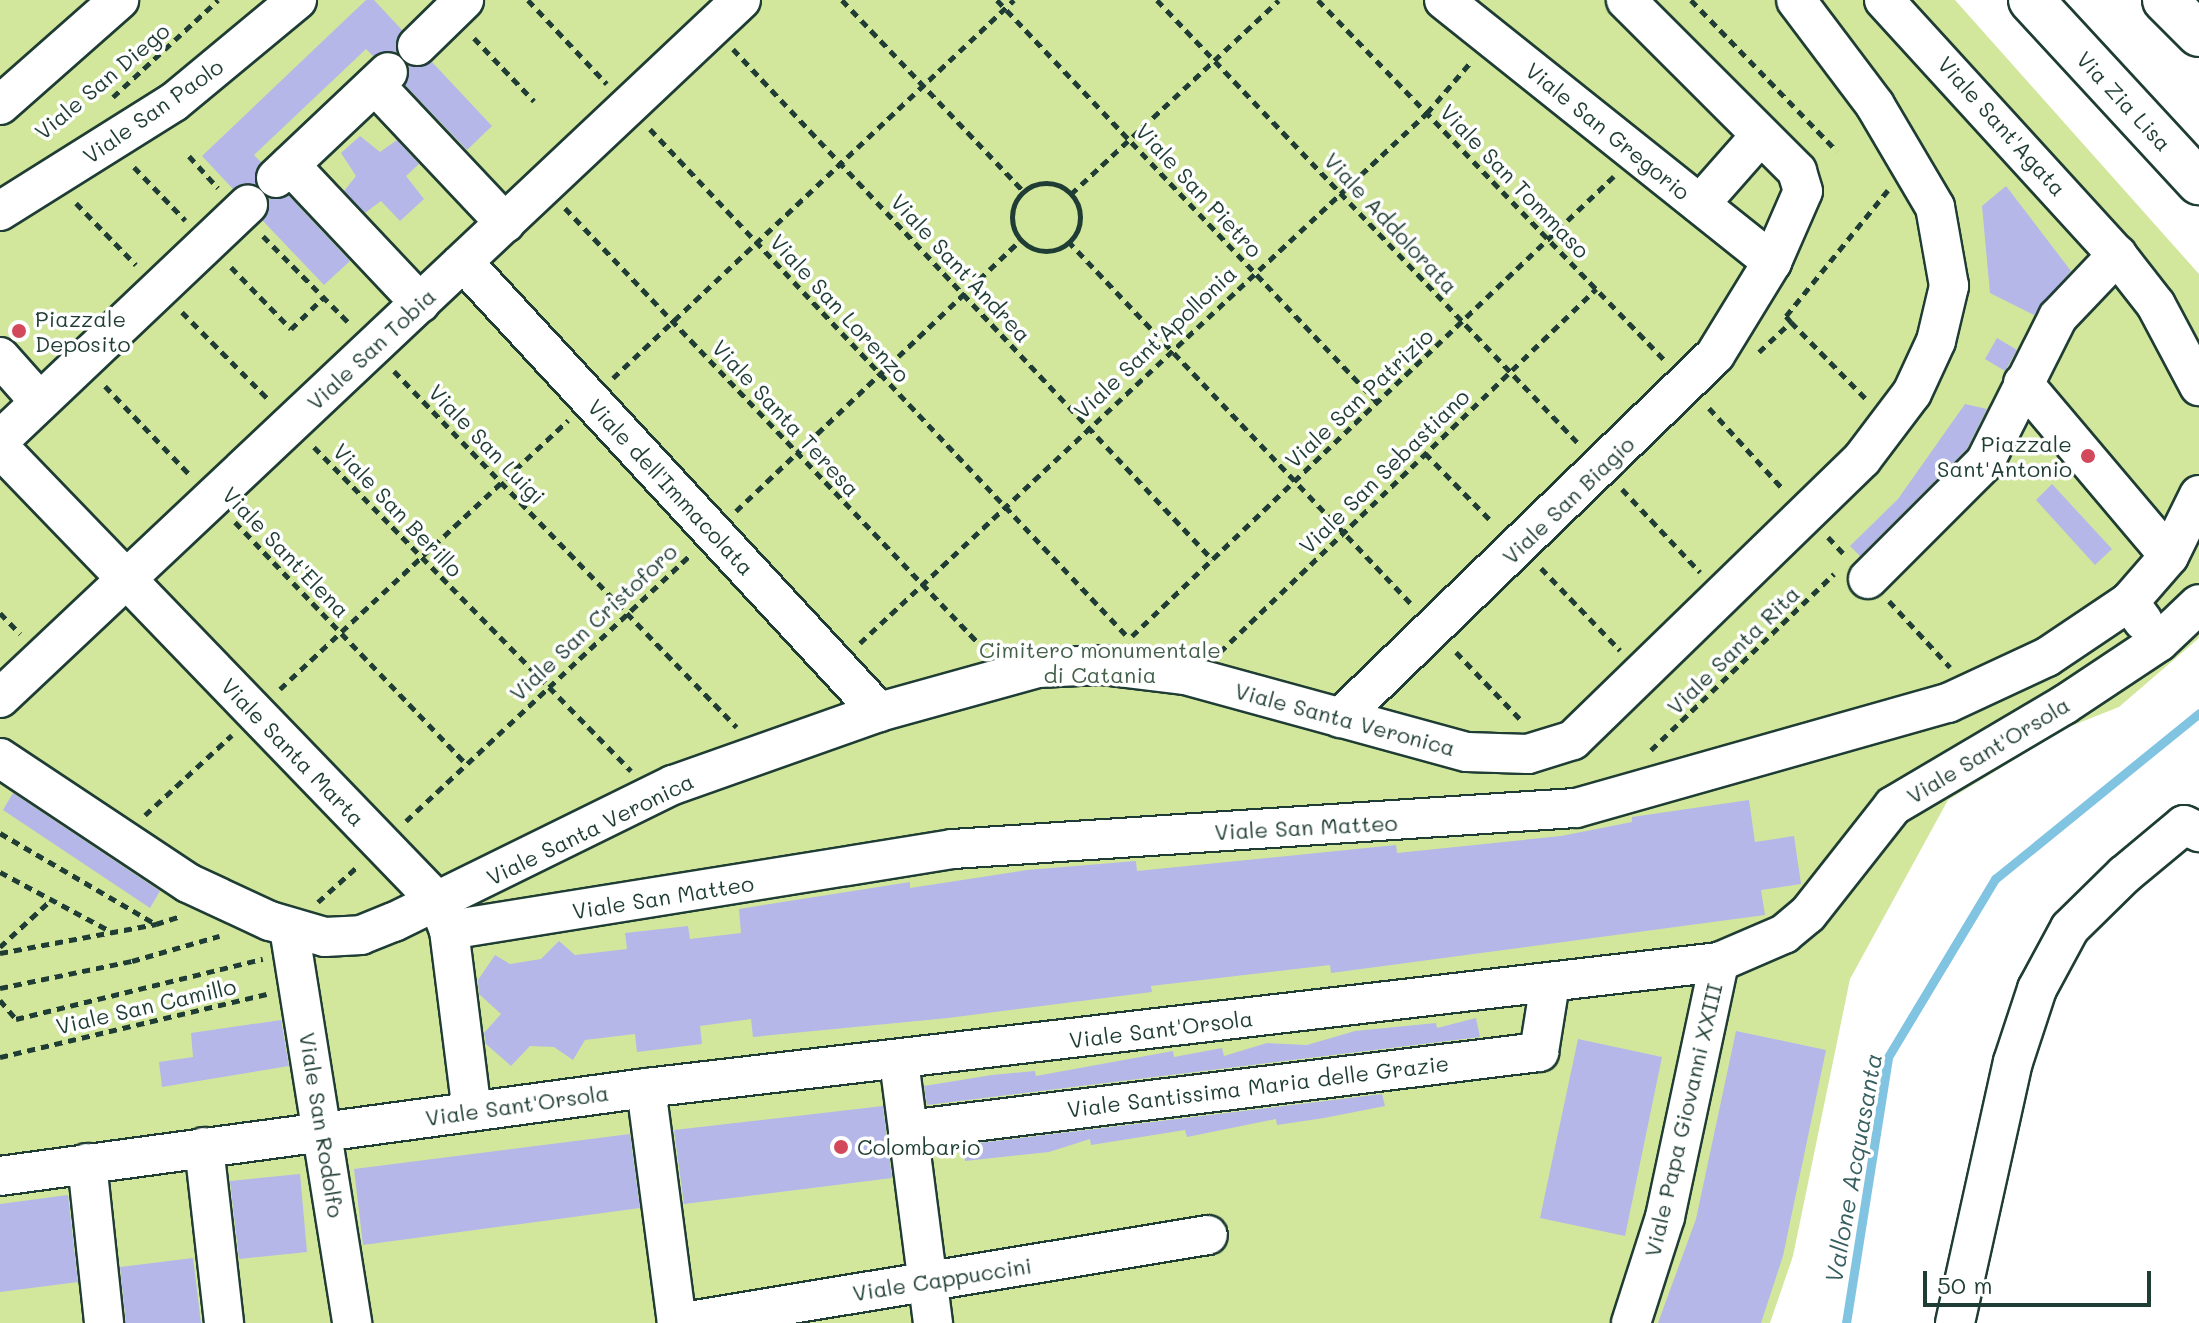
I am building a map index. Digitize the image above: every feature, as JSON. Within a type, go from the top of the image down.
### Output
[{"type":"main road","points":[[2165,0],[2199,34]]},
{"type":"main road","name":"Via Zia Lisa","points":[[2051,7],[2199,182]]},
{"type":"street","points":[[0,105],[119,0]]},
{"type":"street","name":"Viale San Paolo","points":[[0,211],[174,102],[297,0]]},
{"type":"street","name":"Viale San Tobia","points":[[0,698],[741,0]]},
{"type":"street","name":"Viale San Gregorio","points":[[1444,0],[1772,262]]},
{"type":"street","name":"Viale San Biagio","points":[[1340,718],[1446,641],[1696,394],[1772,262],[1803,191],[1797,171],[1759,137],[1626,0]]},
{"type":"street","name":"Viale Santa Veronica","points":[[0,758],[117,841],[227,901],[288,947],[325,937],[361,935],[443,916],[654,794],[879,712],[995,677],[1101,665],[1194,677],[1467,752],[1549,750],[1573,740],[1806,514],[1891,424],[1912,393],[1946,309],[1943,235],[1935,207],[1875,105],[1796,0]]},
{"type":"street","name":"Viale Sant'Agata","points":[[1884,0],[2117,255],[2156,305],[2199,386]]},
{"type":"street","points":[[417,46],[457,6]]},
{"type":"street","points":[[420,303],[283,172],[382,78],[505,223]]},
{"type":"street","points":[[1700,204],[1759,137]]},
{"type":"street","points":[[0,440],[244,208]]},
{"type":"street","points":[[1859,569],[1985,462],[2058,317],[2117,255]]},
{"type":"street","name":"Viale dell'Immacolata","points":[[463,262],[879,712]]},
{"type":"street","points":[[0,357],[40,402]]},
{"type":"street","points":[[2023,383],[2169,556]]},
{"type":"street","name":"Viale Santa Marta","points":[[0,448],[382,844],[443,916]]},
{"type":"street","name":"Viale San Matteo","points":[[443,916],[953,849],[1576,808],[1973,692],[2047,657],[2129,602],[2169,556],[2199,495]]},
{"type":"street","points":[[2129,602],[2159,642]]},
{"type":"street","name":"Viale Sant'Orsola","points":[[0,1176],[646,1088],[899,1061],[1719,962],[1784,934],[1808,914],[1893,806],[2159,642],[2199,604]]},
{"type":"street","points":[[1955,1323],[2007,1089],[2037,989],[2070,928],[2124,875],[2184,825],[2199,832]]},
{"type":"street","points":[[443,916],[472,1111]]},
{"type":"street","name":"Viale San Rodolfo","points":[[288,947],[325,1131],[352,1323]]},
{"type":"street","name":"Viale Papa Giovanni XXIII","points":[[1631,1323],[1665,1217],[1719,962]]},
{"type":"street","name":"Viale Santissima Maria delle Grazie","points":[[908,1130],[1539,1052],[1550,983]]},
{"type":"street","points":[[899,1061],[933,1323]]},
{"type":"street","points":[[646,1088],[699,1321]]},
{"type":"street","points":[[204,1147],[224,1323]]},
{"type":"street","points":[[87,1163],[104,1323]]},
{"type":"street","name":"Viale Cappuccini","points":[[699,1321],[1208,1235]]},
{"type":"path","name":"Viale San Diego","points":[[100,108],[218,0]]},
{"type":"path","name":"Viale San Lorenzo","points":[[528,0],[1129,638]]},
{"type":"path","points":[[842,0],[1024,192]]},
{"type":"path","name":"Viale San Pietro","points":[[997,0],[1377,402]]},
{"type":"path","name":"Viale Addolorata","points":[[1157,0],[1722,596]]},
{"type":"path","points":[[1071,194],[1279,0]]},
{"type":"path","name":"Viale San Tommaso","points":[[1318,0],[1696,394],[1806,514]]},
{"type":"path","points":[[1691,0],[1837,151]]},
{"type":"path","points":[[457,6],[534,101]]},
{"type":"path","name":"Viale Sant'Andrea","points":[[713,27],[1212,559]]},
{"type":"path","name":"Viale Sant'Apollonia","points":[[836,666],[1170,349],[1427,113],[1491,38]]},
{"type":"path","name":"Viale San Patrizio","points":[[1101,665],[1550,241],[1637,152]]},
{"type":"path","name":"Viale San Luigi","points":[[189,156],[244,208],[372,348],[762,754]]},
{"type":"path","name":"Viale San Berillo","points":[[53,180],[654,794]]},
{"type":"path","points":[[1033,184],[1060,184],[1071,194],[1079,203],[1079,230],[1060,250],[1032,249],[1013,230],[1014,203],[1033,184]]},
{"type":"path","name":"Viale Santa Teresa","points":[[544,186],[986,652],[995,677]]},
{"type":"path","name":"Viale San Cristoforo","points":[[288,947],[382,844],[1022,239]]},
{"type":"path","points":[[1068,241],[1549,750]]},
{"type":"path","name":"Viale San Sebastiano","points":[[1194,677],[1596,289]]},
{"type":"path","points":[[1791,322],[1891,424]]},
{"type":"path","name":"Viale Sant'Elena","points":[[82,362],[466,764]]},
{"type":"path","points":[[1425,453],[1642,675]]},
{"type":"path","points":[[1842,551],[1973,692]]},
{"type":"path","name":"Viale Santa Rita","points":[[1638,763],[1859,569]]},
{"type":"path","points":[[0,833],[156,924]]},
{"type":"path","points":[[0,872],[113,933]]},
{"type":"path","points":[[0,947],[52,899]]},
{"type":"path","points":[[0,953],[156,924],[227,901]]},
{"type":"path","points":[[0,988],[132,961],[288,947]]},
{"type":"path","points":[[0,1000],[16,1019],[288,947]]},
{"type":"path","name":"Viale San Camillo","points":[[0,1057],[288,947]]},
{"type":"green space","name":"Cimitero monumentale di Catania","points":[[0,0],[1955,0],[2199,274],[2199,638],[2119,707],[2066,728],[1948,800],[1850,979],[1793,1256],[1770,1323],[0,1323]]},
{"type":"building","points":[[366,0],[374,0],[402,30],[396,52],[373,56],[366,49],[254,155],[261,162],[255,184],[233,189],[202,156]]},
{"type":"building","points":[[432,62],[492,126],[467,150],[405,85],[409,66]]},
{"type":"building","points":[[360,136],[380,152],[397,140],[419,164],[406,176],[424,199],[400,221],[381,201],[365,213],[344,191],[356,176],[341,153]]},
{"type":"building","points":[[2006,186],[2071,271],[2034,315],[1990,293],[1982,206]]},
{"type":"building","points":[[289,196],[350,261],[324,285],[263,221],[269,199]]},
{"type":"building","points":[[1997,338],[2017,350],[2005,371],[1985,359]]},
{"type":"building","points":[[1965,404],[1987,409],[1967,449],[1860,556],[1850,546],[1898,499]]},
{"type":"building","points":[[2052,484],[2112,549],[2095,565],[2036,500]]},
{"type":"building","points":[[13,793],[160,891],[150,908],[3,810]]},
{"type":"building","points":[[1749,800],[1755,842],[1794,836],[1801,884],[1761,890],[1765,915],[1331,973],[1330,965],[1151,986],[1152,992],[948,1018],[753,1037],[751,1019],[700,1026],[702,1044],[637,1052],[635,1034],[585,1040],[573,1060],[554,1047],[530,1046],[511,1066],[486,1044],[484,1033],[501,1014],[479,994],[478,980],[495,955],[510,964],[541,959],[559,941],[575,955],[627,949],[625,933],[688,926],[690,939],[741,933],[739,909],[910,882],[910,888],[1027,870],[1136,861],[1137,871],[1396,845],[1397,853],[1561,836],[1632,822],[1632,817]]},
{"type":"building","points":[[1476,1018],[1480,1037],[927,1105],[924,1086],[1035,1071],[1036,1076],[1173,1051],[1174,1057],[1222,1048],[1224,1056],[1267,1043],[1307,1045],[1355,1031],[1436,1023],[1437,1028]]},
{"type":"building","points":[[281,1020],[289,1066],[162,1087],[159,1062],[193,1057],[191,1033]]},
{"type":"building","points":[[1736,1031],[1826,1050],[1783,1256],[1761,1323],[1658,1323],[1696,1219]]},
{"type":"building","points":[[1578,1039],[1662,1057],[1625,1236],[1540,1218]]},
{"type":"building","points":[[1382,1094],[1385,1106],[1324,1118],[1277,1125],[1276,1119],[1187,1137],[1185,1130],[1091,1145],[1090,1139],[1049,1152],[965,1161],[963,1145]]},
{"type":"building","points":[[883,1106],[892,1178],[684,1204],[674,1130]]},
{"type":"building","points":[[630,1134],[640,1208],[363,1245],[354,1169]]},
{"type":"building","points":[[300,1174],[307,1252],[239,1259],[230,1181]]},
{"type":"building","points":[[68,1195],[78,1282],[0,1292],[0,1204]]},
{"type":"building","points":[[193,1258],[201,1323],[126,1323],[120,1267]]},
{"type":"waterway","name":"Vallone Acquasanta","points":[[1846,1323],[1888,1057],[1995,879],[2199,713]]},
{"type":"place","name":"Piazzale Deposito","points":[[19,331]]},
{"type":"place","name":"Piazzale Sant'Antonio","points":[[2088,456]]},
{"type":"place","name":"Colombario","points":[[841,1147]]}]
